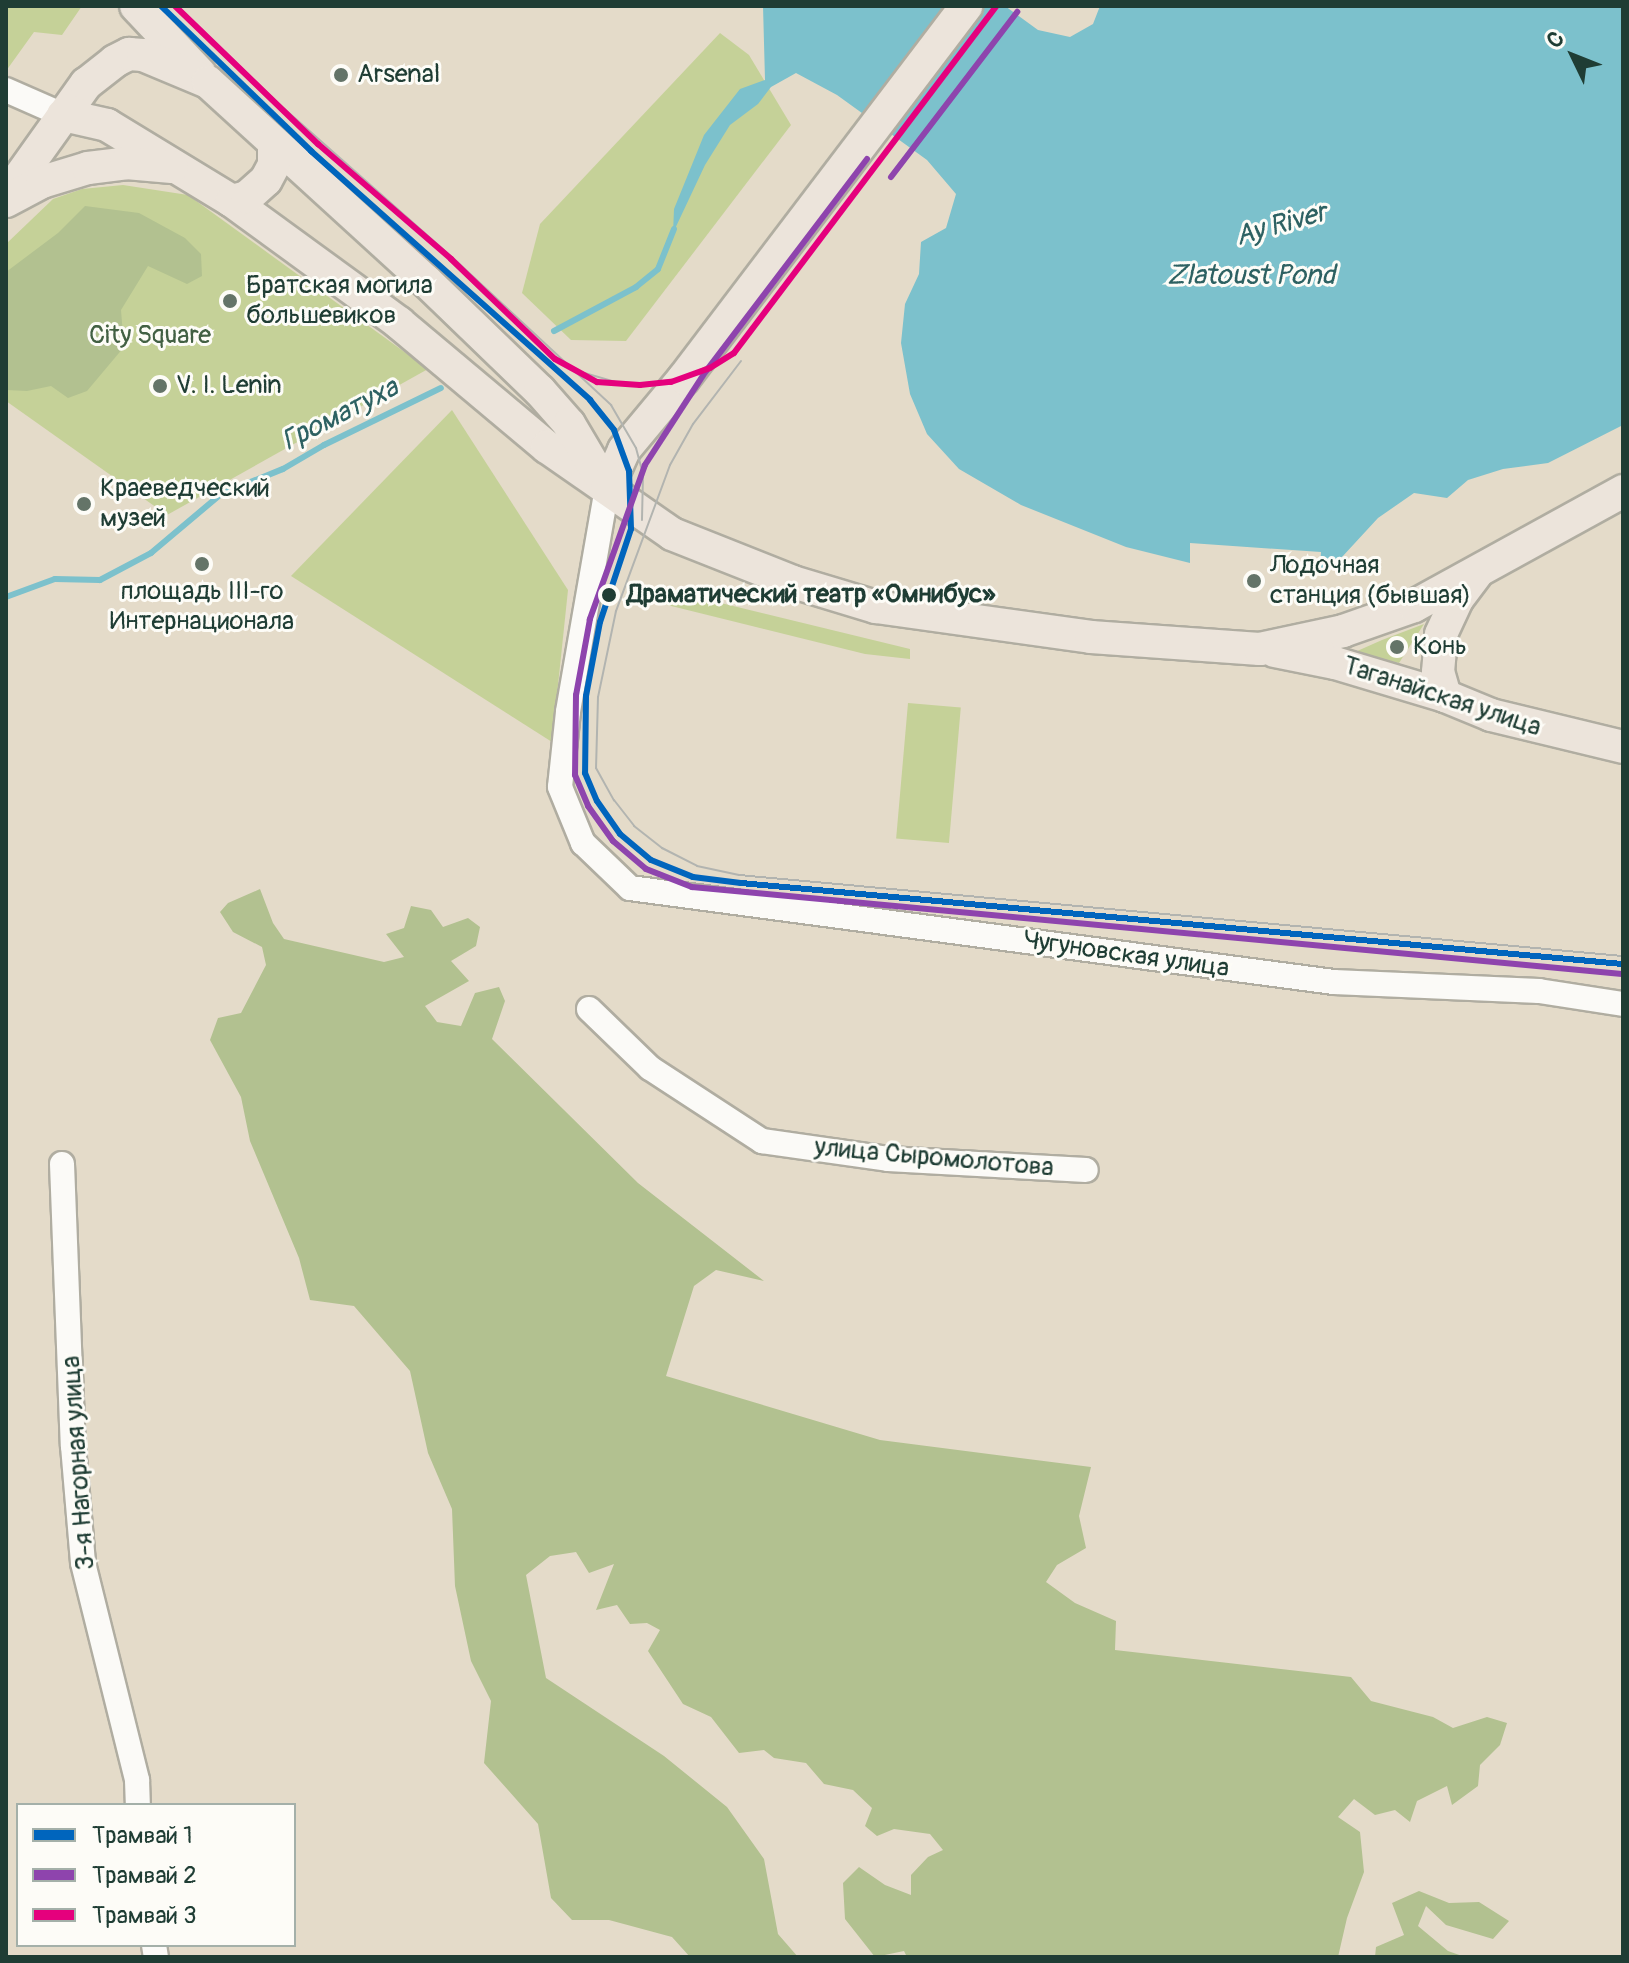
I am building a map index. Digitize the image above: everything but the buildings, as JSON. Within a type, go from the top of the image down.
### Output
[{"type":"main road","points":[[136,6],[208,82],[426,281],[540,391],[569,424],[607,488]]},
{"type":"main road","points":[[607,488],[624,450],[684,378],[966,6]]},
{"type":"main road","points":[[6,198],[86,84],[101,70],[129,54],[143,55],[208,82]]},
{"type":"main road","points":[[86,84],[107,125]]},
{"type":"main road","points":[[63,115],[107,125],[232,201],[363,296],[547,447],[672,534],[793,582],[876,607],[1091,637],[1260,649],[1343,631],[1414,606],[1623,491]]},
{"type":"main road","points":[[232,201],[247,197],[266,180],[274,165],[274,144]]},
{"type":"main road","points":[[6,198],[42,182],[88,168],[126,163],[175,167]]},
{"type":"main road","points":[[1445,696],[1438,672],[1441,634],[1458,598],[1478,570]]},
{"type":"main road","name":"Таганайская улица","points":[[1260,649],[1335,663],[1445,696],[1506,719],[1623,747]]},
{"type":"street","points":[[6,90],[63,115]]},
{"type":"street","name":"Чугуновская улица","points":[[607,488],[568,712],[560,787],[583,843],[630,888],[1334,982],[1539,991],[1623,1004]]},
{"type":"street","name":"улица Сыромолотова","points":[[589,1009],[650,1068],[762,1141],[888,1159],[1086,1170]]},
{"type":"street","name":"3-я Нагорная улица","points":[[62,1164],[73,1446],[83,1563],[137,1780],[138,1803]]},
{"type":"green space","points":[[6,6],[82,6],[62,35],[34,32],[6,71]]},
{"type":"green space","points":[[720,33],[749,55],[791,125],[626,341],[571,340],[522,293],[540,224]]},
{"type":"green space","name":"City Square","points":[[123,185],[188,195],[428,369],[167,515],[6,401],[6,244],[53,199],[82,189]]},
{"type":"green space","points":[[85,206],[139,213],[185,238],[201,254],[202,276],[187,284],[148,266],[121,310],[124,347],[87,391],[68,398],[51,386],[27,391],[6,390],[6,272],[58,233]]},
{"type":"green space","points":[[452,410],[568,590],[552,742],[291,576]]},
{"type":"green space","points":[[659,588],[910,649],[910,659],[865,654],[643,599],[648,589]]},
{"type":"green space","points":[[1424,624],[1399,663],[1355,652],[1382,640]]},
{"type":"green space","points":[[908,703],[961,708],[949,843],[896,838]]},
{"type":"green space","points":[[260,889],[273,923],[284,939],[384,962],[404,957],[386,934],[404,928],[411,906],[431,910],[443,927],[468,918],[480,927],[476,946],[451,961],[469,981],[425,1006],[437,1022],[461,1026],[475,993],[499,987],[505,1001],[492,1039],[638,1183],[764,1281],[716,1270],[694,1286],[666,1376],[880,1440],[1091,1467],[1079,1516],[1086,1548],[1057,1565],[1046,1582],[1075,1603],[1116,1621],[1115,1650],[1351,1677],[1371,1701],[1433,1717],[1453,1728],[1487,1717],[1507,1723],[1500,1745],[1480,1765],[1478,1786],[1452,1805],[1447,1786],[1417,1801],[1410,1822],[1395,1810],[1375,1815],[1354,1799],[1338,1817],[1360,1832],[1364,1872],[1347,1918],[1338,1957],[907,1957],[904,1951],[875,1957],[845,1919],[843,1883],[859,1867],[885,1885],[911,1895],[911,1875],[928,1857],[943,1850],[930,1834],[894,1829],[877,1836],[865,1826],[872,1808],[853,1790],[824,1784],[806,1763],[774,1758],[764,1750],[739,1753],[711,1717],[683,1704],[648,1651],[660,1630],[647,1623],[630,1624],[617,1605],[596,1610],[614,1564],[589,1573],[576,1552],[550,1556],[526,1575],[546,1678],[664,1756],[727,1807],[764,1859],[778,1934],[798,1957],[690,1957],[672,1937],[609,1920],[572,1920],[551,1898],[538,1824],[484,1763],[491,1701],[471,1661],[455,1586],[452,1509],[428,1453],[410,1371],[354,1306],[310,1300],[299,1258],[250,1141],[241,1097],[210,1040],[218,1018],[241,1013],[266,965],[262,947],[233,932],[220,912],[228,903]]},
{"type":"green space","points":[[1419,1891],[1449,1903],[1479,1902],[1509,1921],[1493,1939],[1446,1925],[1426,1906],[1418,1926],[1448,1951],[1465,1957],[1375,1957],[1376,1947],[1404,1935],[1392,1903]]},
{"type":"water","name":"Zlatoust Pond","points":[[763,6],[1005,6],[1038,30],[1070,37],[1093,24],[1100,6],[1623,6],[1623,425],[1548,463],[1503,469],[1468,480],[1447,498],[1414,493],[1378,518],[1342,557],[1320,571],[1321,552],[1190,543],[1190,563],[1126,547],[1021,505],[959,469],[927,434],[910,394],[901,343],[905,304],[919,274],[921,242],[946,228],[956,194],[927,160],[837,95],[796,73],[771,87],[758,104],[730,125],[705,165],[673,233],[674,209],[704,135],[740,89],[765,80]]},
{"type":"waterway","name":"Громатуха","points":[[554,331],[636,287],[658,269],[674,229]]},
{"type":"waterway","name":"Громатуха","points":[[6,597],[55,579],[100,580],[151,553],[221,494],[283,469],[324,445],[441,388]]},
{"type":"tram line","name":"1","points":[[161,6],[311,151],[590,400],[614,430],[629,471],[631,529],[600,622],[586,696],[585,773],[597,801],[620,834],[651,860],[693,877],[741,883],[1623,964]]},
{"type":"tram line","name":"3","points":[[175,6],[318,144],[451,259],[555,359],[597,382],[640,385],[671,382],[710,368],[734,353],[996,6]]},
{"type":"tram line","points":[[177,6],[280,105],[453,258],[611,405],[636,448],[643,475],[642,520]]},
{"type":"tram line","points":[[875,165],[996,6]]},
{"type":"tram line","name":"2","points":[[891,177],[1017,12]]},
{"type":"tram line","name":"2","points":[[867,159],[706,371],[645,465],[590,619],[576,695],[575,775],[588,806],[613,841],[646,869],[692,887],[1622,974]]},
{"type":"tram line","points":[[581,372],[615,382],[645,384],[684,378],[730,355]]},
{"type":"tram line","points":[[741,361],[693,424],[670,465],[616,611],[598,697],[596,768],[614,800],[634,826],[662,848],[697,866],[739,875],[1623,956]]},
{"type":"place","name":"Arsenal","points":[[341,75]]},
{"type":"place","name":"Братская могила большевиков","points":[[230,301]]},
{"type":"place","name":"V. I. Lenin","points":[[160,386]]},
{"type":"place","name":"Краеведческий музей","points":[[84,504]]},
{"type":"place","name":"площадь III-го Интернационала","points":[[202,564]]},
{"type":"place","name":"Лодочная станция (бывшая)","points":[[1254,581]]},
{"type":"place","name":"Драматический театр «Омнибус»","points":[[609,595]]},
{"type":"place","name":"Конь","points":[[1397,647]]},
{"type":"water label","name":"Ay River","points":[[1281,225]]}]
